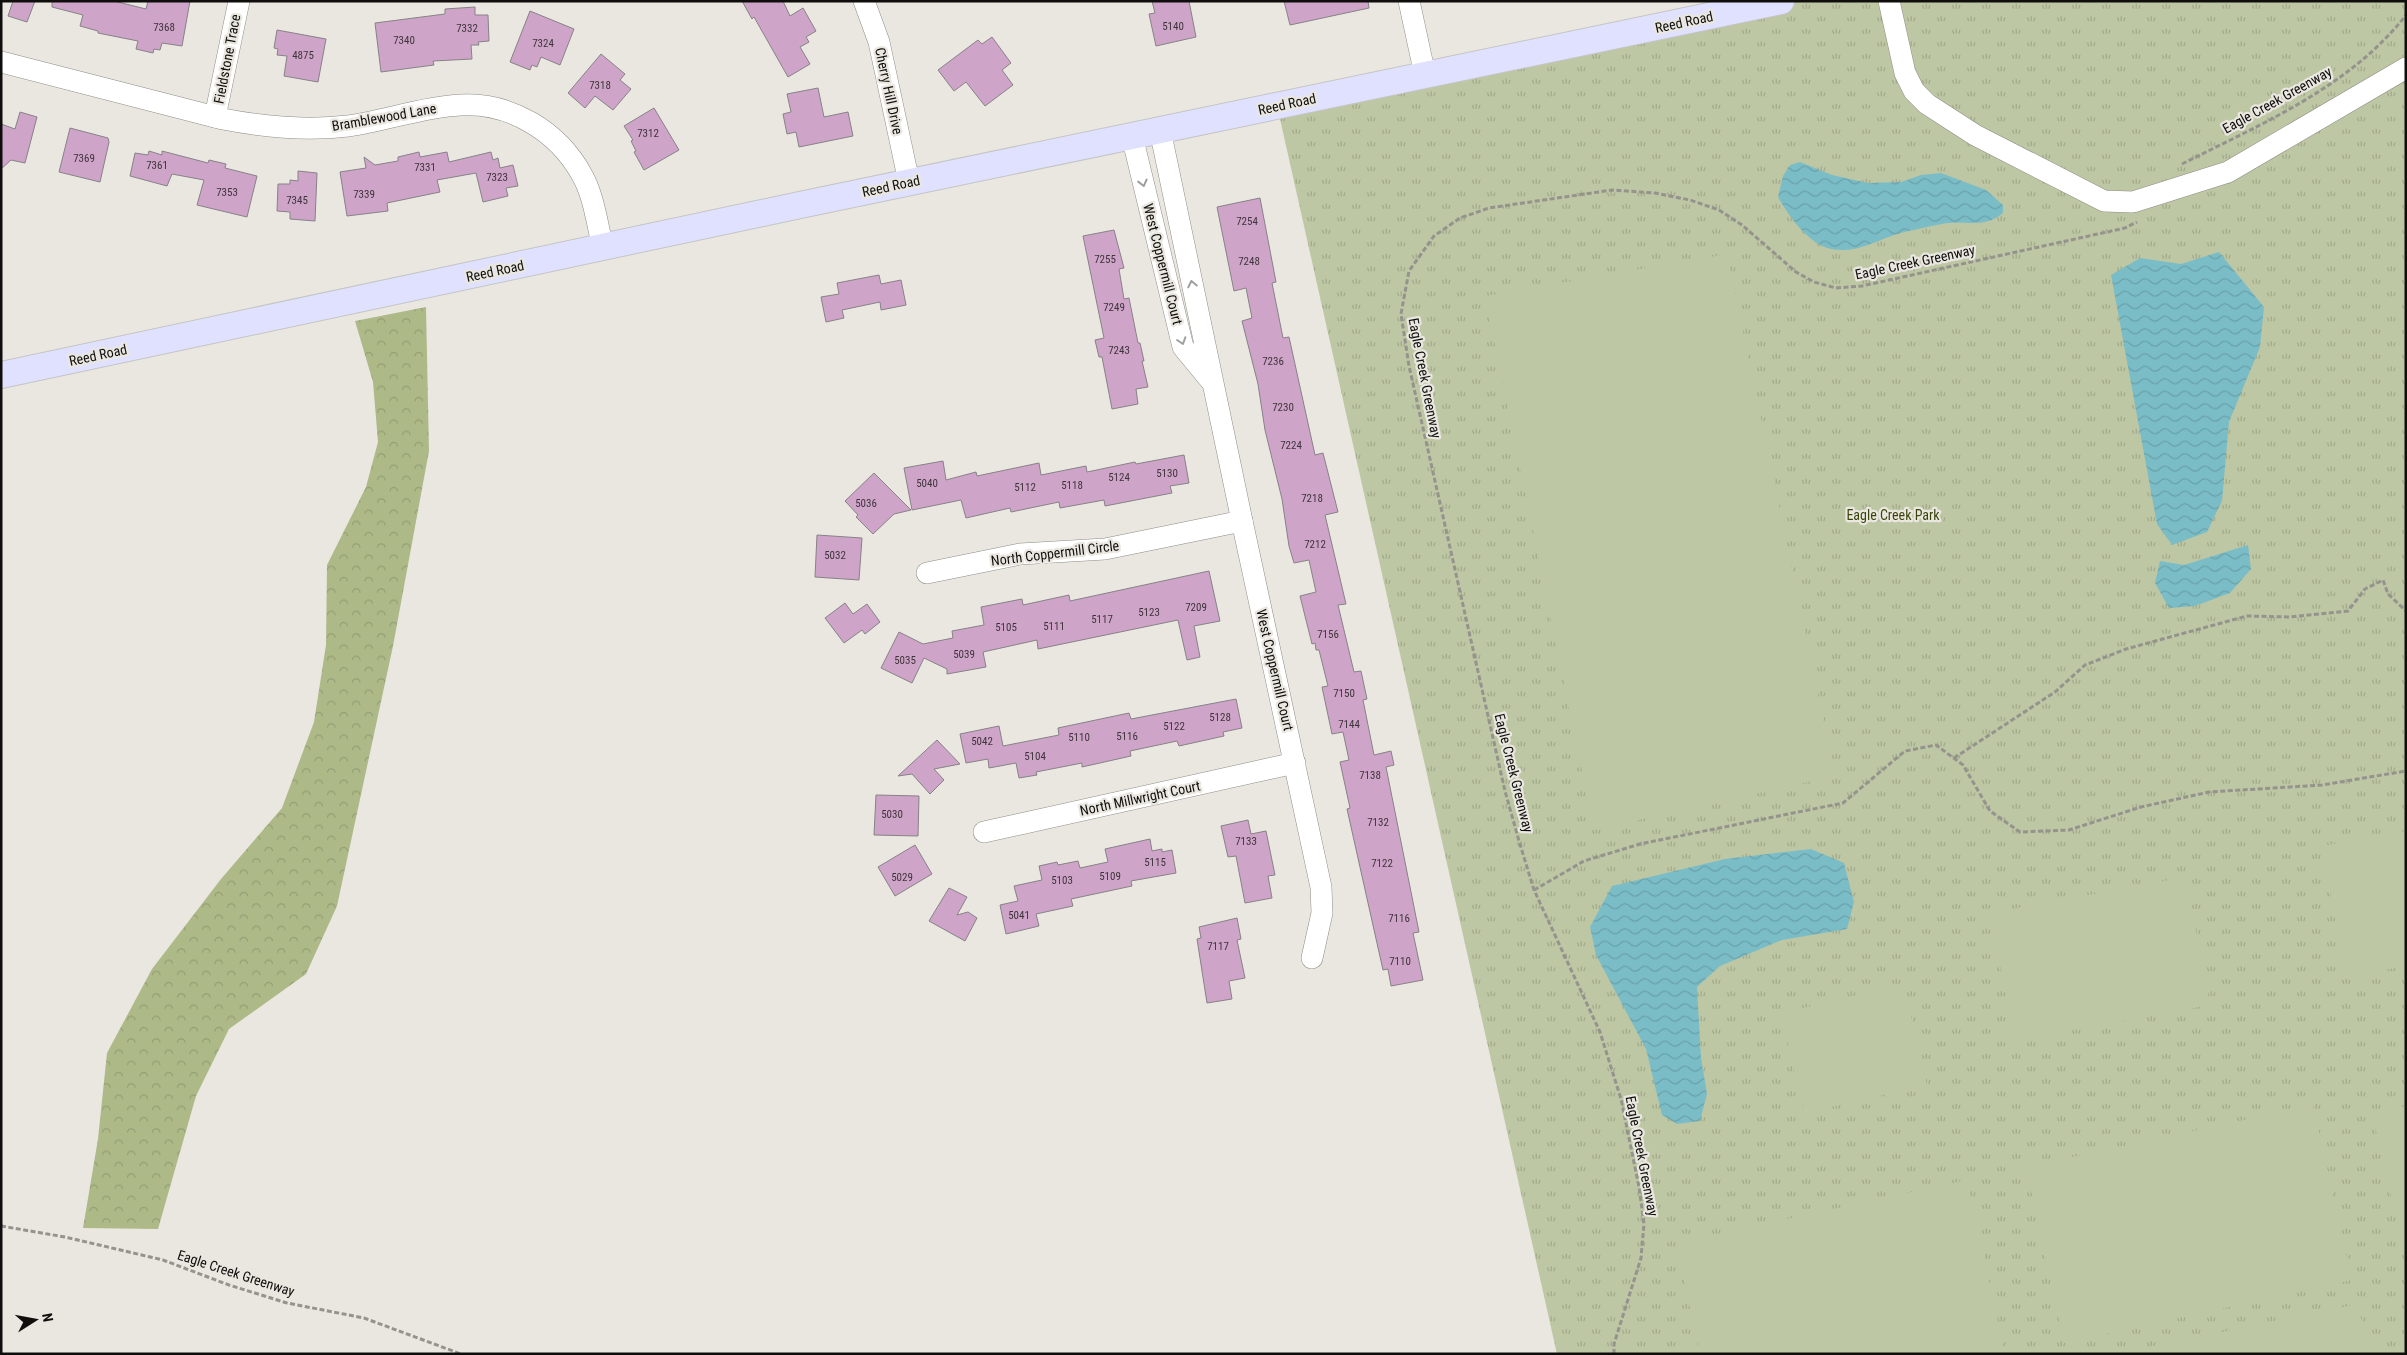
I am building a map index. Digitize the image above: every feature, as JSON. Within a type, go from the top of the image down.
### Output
[{"type":"main road","name":"Reed Road","points":[[1,375],[909,182],[1781,1]]},
{"type":"street","name":"Fieldstone Trace","points":[[216,116],[238,1]]},
{"type":"street","name":"Cherry Hill Drive","points":[[864,1],[878,42],[909,182]]},
{"type":"street","points":[[1409,1],[1425,76]]},
{"type":"street","points":[[1888,1],[1905,73],[1914,91],[1926,104],[1975,135],[2104,201],[2134,202],[2228,172],[2406,68]]},
{"type":"street","name":"Bramblewood Lane","points":[[1,62],[259,125],[311,128],[356,124],[459,105],[494,108],[510,112],[548,134],[572,159],[585,182],[594,207],[603,247]]},
{"type":"street","name":"West Coppermill Court","points":[[1160,130],[1321,887],[1322,913],[1312,958]]},
{"type":"street","name":"West Coppermill Court","points":[[1132,136],[1183,347],[1213,383]]},
{"type":"street","name":"North Coppermill Circle","points":[[927,573],[1020,554],[1105,549],[1242,521]]},
{"type":"street","name":"North Millwright Court","points":[[984,832],[1295,763]]},
{"type":"path","name":"Eagle Creek Greenway","points":[[2176,167],[2276,117],[2339,79],[2388,38],[2406,15]]},
{"type":"path","name":"Eagle Creek Greenway","points":[[1614,1354],[1614,1344],[1641,1258],[1644,1224],[1640,1187],[1621,1099],[1603,1040],[1534,890],[1502,781],[1409,366],[1401,314],[1410,271],[1434,236],[1460,218],[1489,208],[1612,190],[1655,193],[1690,200],[1719,210],[1742,225],[1796,272],[1814,282],[1836,288],[1862,286],[2125,228],[2138,221],[2144,212],[2146,198]]},
{"type":"path","points":[[1954,758],[2055,692],[2085,664],[2126,649],[2247,616],[2290,617],[2348,611],[2365,589],[2383,580],[2388,594],[2406,610]]},
{"type":"path","points":[[1534,890],[1584,861],[1640,844],[1843,803],[1905,751],[1936,745],[1963,765],[1990,811],[2020,832],[2069,830],[2141,807],[2209,792],[2322,785],[2406,771]]},
{"type":"path","name":"Eagle Creek Greenway","points":[[1,1226],[79,1240],[163,1260],[229,1285],[287,1303],[364,1318],[461,1354]]},
{"type":"green space","name":"Eagle Creek Park","points":[[1800,1],[2406,1],[2406,1354],[1557,1354],[1278,110]]},
{"type":"green space","points":[[1727,254],[1835,776],[1594,830],[1485,296]]},
{"type":"green space","points":[[426,307],[429,451],[393,646],[337,906],[306,974],[229,1029],[196,1096],[158,1229],[83,1228],[98,1139],[107,1053],[152,969],[221,879],[282,808],[314,722],[326,645],[327,565],[366,487],[378,442],[373,382],[355,321]]},
{"type":"green space","points":[[2406,831],[2406,966],[2346,977],[2322,846]]},
{"type":"green space","points":[[2186,877],[2210,1005],[2014,1041],[1991,913]]},
{"type":"green space","points":[[1904,985],[1927,1085],[1804,1113],[1781,1013]]},
{"type":"green space","points":[[2313,1105],[2352,1280],[2064,1343],[2026,1167]]},
{"type":"green space","points":[[2406,1106],[2406,1250],[2404,1250],[2372,1114]]},
{"type":"green space","points":[[1967,1180],[2005,1354],[1700,1354],[1676,1243]]},
{"type":"green space","points":[[2358,1304],[2369,1354],[2115,1354]]},
{"type":"water","points":[[1800,162],[1832,175],[1868,183],[1901,182],[1921,175],[1941,173],[1986,190],[2003,205],[2003,213],[1989,221],[1942,224],[1897,234],[1849,250],[1831,249],[1807,235],[1778,197],[1783,176],[1790,165]]},
{"type":"water","points":[[2219,252],[2264,307],[2260,347],[2229,422],[2222,501],[2207,532],[2172,545],[2157,524],[2111,275],[2140,258],[2181,264]]},
{"type":"water","points":[[2248,545],[2251,569],[2230,593],[2195,606],[2169,608],[2155,583],[2160,561],[2184,565]]},
{"type":"water","points":[[1811,849],[1844,863],[1854,902],[1847,929],[1782,940],[1720,966],[1697,987],[1701,1058],[1707,1094],[1700,1121],[1677,1124],[1662,1115],[1646,1049],[1596,955],[1590,927],[1612,886],[1725,859]]},
{"type":"building","points":[[13,1],[35,1],[27,22],[8,16]]},
{"type":"building","points":[[52,1],[114,1],[146,9],[148,1],[190,1],[182,46],[162,43],[160,50],[154,49],[153,53],[136,49],[138,41],[98,33],[98,31],[80,26],[83,15],[52,7]]},
{"type":"building","points":[[742,1],[783,1],[790,16],[803,8],[816,31],[806,37],[809,42],[800,47],[810,64],[788,77],[754,17],[752,19]]},
{"type":"building","points":[[1152,1],[1189,1],[1196,37],[1156,46],[1149,14],[1155,13]]},
{"type":"building","points":[[1284,1],[1368,1],[1369,8],[1290,25]]},
{"type":"building","points":[[475,7],[475,15],[488,15],[489,41],[478,42],[479,45],[471,45],[472,59],[433,61],[434,65],[381,72],[375,23],[445,14],[445,9]]},
{"type":"building","points":[[530,11],[574,29],[560,65],[541,57],[537,67],[532,65],[530,70],[510,62]]},
{"type":"building","points":[[277,30],[326,39],[318,82],[284,76],[287,56],[277,55],[278,49],[274,48]]},
{"type":"building","points":[[992,37],[1011,63],[1002,70],[1013,85],[985,106],[966,82],[954,91],[938,70],[978,40],[982,44]]},
{"type":"building","points":[[601,54],[625,74],[620,80],[631,89],[613,110],[595,96],[585,108],[568,93]]},
{"type":"building","points":[[818,88],[824,117],[848,112],[853,136],[799,147],[796,132],[787,134],[783,114],[791,112],[787,94]]},
{"type":"building","points":[[654,108],[679,150],[644,170],[634,152],[636,151],[631,141],[633,140],[624,126]]},
{"type":"building","points":[[20,112],[37,117],[25,163],[11,160],[1,169],[1,124],[15,129]]},
{"type":"building","points":[[70,128],[108,138],[109,142],[100,182],[59,172]]},
{"type":"building","points":[[149,151],[162,155],[162,151],[208,163],[209,160],[226,164],[225,168],[257,176],[247,217],[197,205],[204,180],[172,174],[167,186],[130,176],[135,153],[148,155]]},
{"type":"building","points":[[419,152],[420,157],[447,152],[449,162],[491,152],[493,160],[498,158],[500,168],[513,165],[518,186],[506,188],[508,196],[483,202],[476,173],[437,180],[440,192],[387,203],[388,211],[347,216],[340,172],[366,168],[364,157],[375,165],[398,161],[398,157]]},
{"type":"building","points":[[298,171],[317,173],[315,221],[290,219],[290,212],[277,211],[278,184],[290,184],[290,180],[298,181]]},
{"type":"building","points":[[1260,198],[1276,282],[1272,283],[1283,338],[1289,337],[1315,455],[1323,453],[1338,512],[1325,515],[1346,604],[1338,605],[1354,672],[1361,671],[1367,699],[1363,700],[1374,755],[1391,751],[1394,765],[1386,767],[1419,932],[1413,933],[1423,980],[1391,986],[1388,969],[1383,970],[1347,809],[1350,808],[1340,762],[1349,760],[1343,732],[1332,734],[1322,687],[1328,686],[1319,650],[1316,650],[1315,643],[1312,644],[1300,596],[1316,592],[1309,560],[1294,563],[1289,546],[1282,499],[1265,430],[1258,384],[1242,321],[1252,318],[1246,288],[1234,291],[1217,207]]},
{"type":"building","points":[[1114,230],[1124,268],[1119,269],[1124,299],[1129,298],[1138,343],[1140,343],[1144,361],[1142,361],[1148,387],[1136,389],[1138,404],[1112,409],[1102,357],[1099,357],[1095,340],[1104,338],[1083,236]]},
{"type":"building","points":[[879,275],[881,284],[901,280],[906,305],[881,310],[880,302],[842,310],[844,318],[826,322],[821,297],[839,294],[837,283]]},
{"type":"building","points":[[1184,455],[1189,483],[1170,486],[1172,493],[1105,506],[1104,500],[1060,508],[1059,502],[1011,512],[1010,508],[966,518],[961,500],[912,510],[904,468],[943,461],[946,480],[976,472],[977,476],[1039,463],[1041,475],[1086,466],[1087,472],[1135,462],[1136,464]]},
{"type":"building","points":[[874,473],[911,510],[894,514],[873,534],[856,517],[858,515],[845,501]]},
{"type":"building","points":[[817,535],[862,538],[859,580],[815,577]]},
{"type":"building","points":[[1209,571],[1220,621],[1194,626],[1200,657],[1187,660],[1178,620],[1038,649],[1037,640],[983,652],[986,667],[947,674],[947,669],[924,658],[912,683],[881,668],[899,632],[923,644],[953,638],[952,631],[984,625],[981,607],[1022,599],[1023,605],[1069,595],[1070,601]]},
{"type":"building","points":[[845,603],[853,614],[867,604],[880,622],[865,634],[862,630],[844,643],[825,618]]},
{"type":"building","points":[[1236,699],[1242,728],[1223,732],[1224,736],[1179,746],[1177,741],[1130,751],[1131,756],[1082,767],[1082,763],[1036,772],[1037,775],[1019,778],[1016,763],[989,768],[988,759],[966,763],[960,734],[999,726],[1003,746],[1059,735],[1058,728],[1129,713],[1131,719]]},
{"type":"building","points":[[937,740],[960,764],[934,769],[944,780],[930,794],[912,774],[898,776]]},
{"type":"building","points":[[876,795],[919,796],[918,836],[874,835]]},
{"type":"building","points":[[1248,820],[1251,834],[1266,831],[1275,875],[1268,876],[1272,898],[1245,903],[1236,856],[1228,857],[1221,826]]},
{"type":"building","points":[[1150,839],[1152,851],[1172,850],[1176,873],[1131,881],[1132,886],[1071,899],[1073,906],[1036,914],[1039,926],[1006,934],[1000,905],[1018,901],[1014,886],[1042,880],[1039,866],[1057,862],[1058,865],[1078,861],[1080,868],[1108,862],[1105,849]]},
{"type":"building","points":[[915,845],[932,874],[895,896],[878,867]]},
{"type":"building","points":[[949,888],[967,897],[957,915],[968,912],[977,918],[965,941],[929,921]]},
{"type":"building","points":[[1237,918],[1241,939],[1237,940],[1245,978],[1229,981],[1232,999],[1207,1003],[1197,939],[1201,938],[1199,927]]}]
